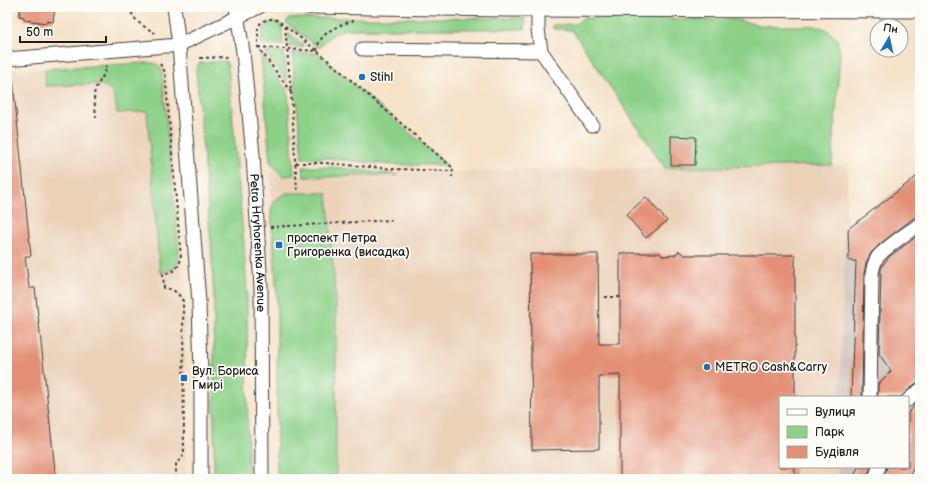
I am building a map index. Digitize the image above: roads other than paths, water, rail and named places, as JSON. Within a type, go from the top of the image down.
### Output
[{"type":"street","points":[[174,7],[179,45],[200,302],[201,479]]},
{"type":"street","points":[[7,59],[179,45],[236,12],[259,7]]},
{"type":"street","points":[[309,7],[538,10],[920,11]]},
{"type":"street","points":[[538,10],[538,29],[541,51],[592,125]]},
{"type":"street","name":"Petra Hryhorenka Avenue","points":[[236,12],[243,52],[258,227],[261,288],[262,479]]},
{"type":"street","points":[[362,49],[541,51]]},
{"type":"street","points":[[870,396],[872,274],[874,264],[882,253],[920,224]]},
{"type":"street","points":[[909,399],[920,390]]},
{"type":"street","points":[[875,479],[879,468]]},
{"type":"street","points":[[917,479],[920,471]]},
{"type":"place","name":"Stihl","points":[[362,77]]},
{"type":"place","name":"проспект Петра Григоренка (висадка)","points":[[279,245]]},
{"type":"place","name":"METRO Cash&Carry","points":[[707,367]]},
{"type":"place","name":"Вул. Бориса Гмирі","points":[[184,378]]}]
